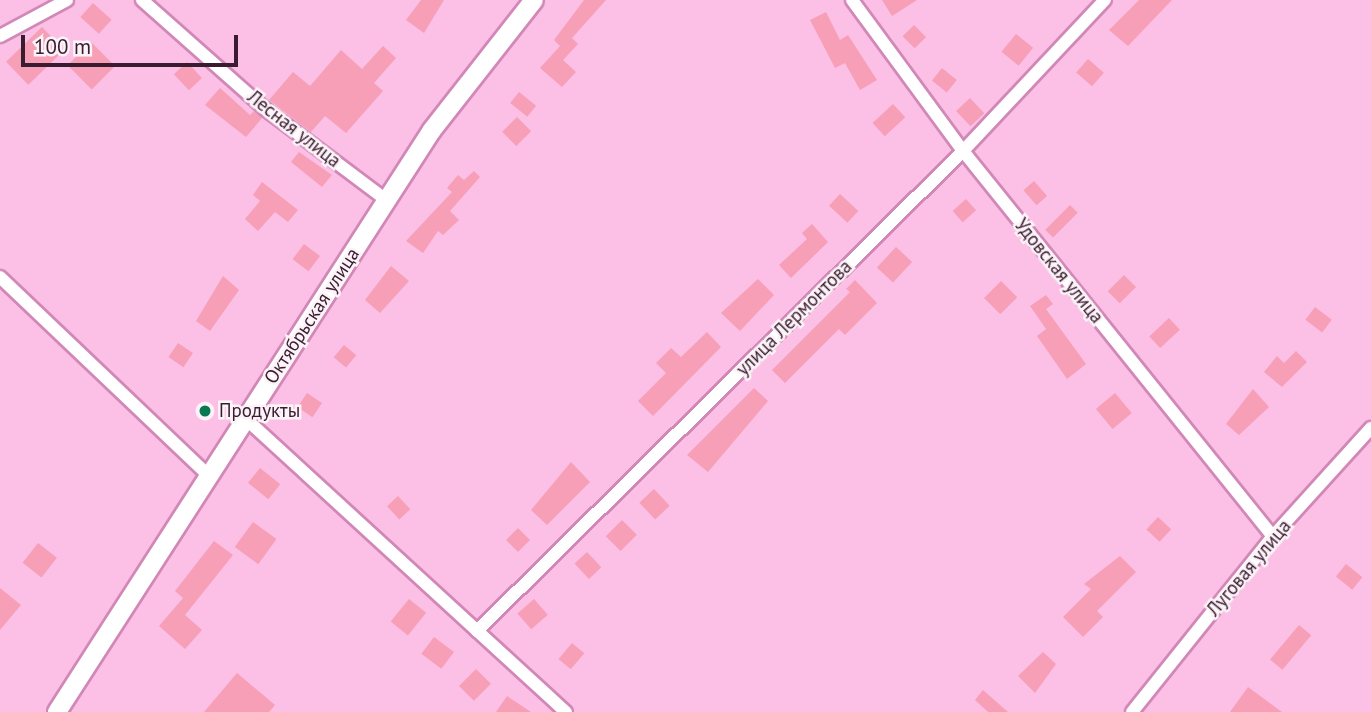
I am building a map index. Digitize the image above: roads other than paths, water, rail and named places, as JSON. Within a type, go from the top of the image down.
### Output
[{"type":"street","points":[[0,36],[67,0]]},
{"type":"street","name":"Лесная улица","points":[[142,0],[265,108],[386,201]]},
{"type":"street","name":"Октябрьская улица","points":[[57,712],[432,130],[534,0]]},
{"type":"street","name":"Удовская улица","points":[[852,0],[963,151],[1273,536]]},
{"type":"street","name":"улица Лермонтова","points":[[477,631],[963,151],[1105,0]]},
{"type":"street","points":[[0,277],[209,476]]},
{"type":"street","points":[[246,419],[566,712]]},
{"type":"street","name":"Луговая улица","points":[[1132,712],[1273,536],[1371,428]]},
{"type":"place","name":"Продукты","points":[[205,411]]}]
